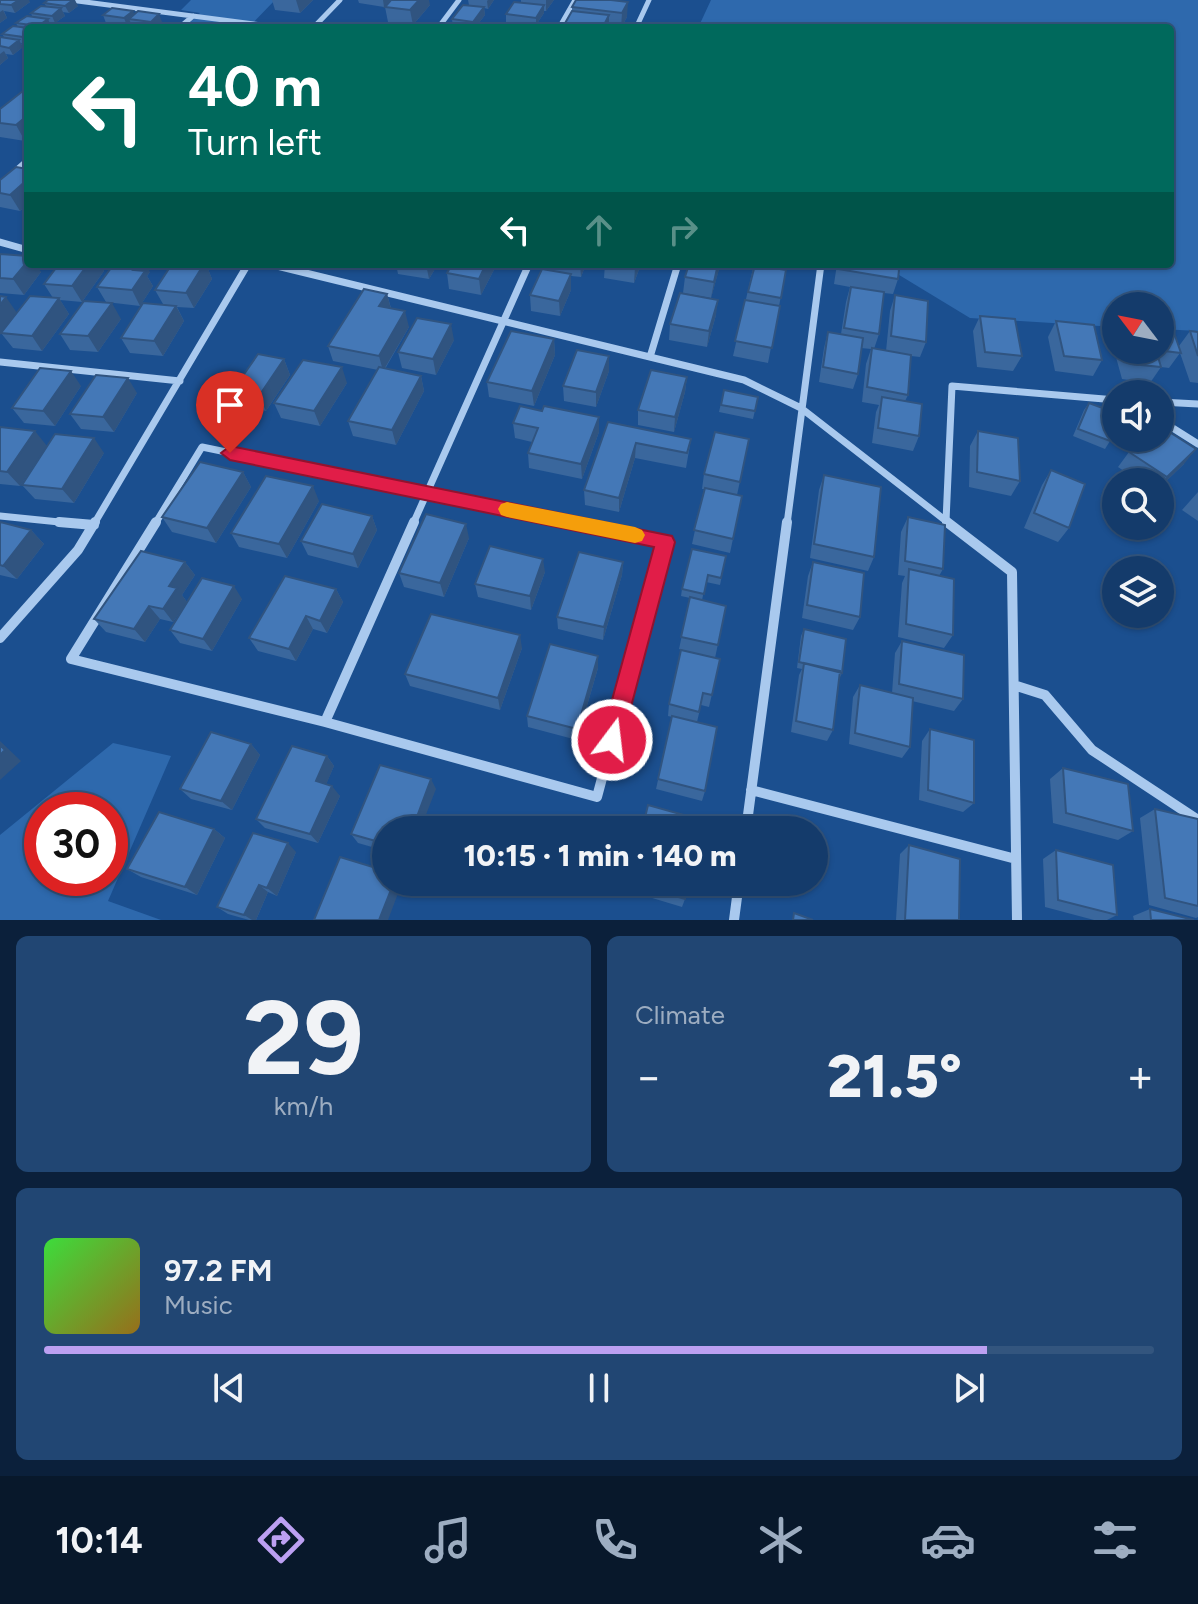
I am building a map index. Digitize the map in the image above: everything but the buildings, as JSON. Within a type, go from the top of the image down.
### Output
[{"type":"street","points":[[70,0],[254,24]]},
{"type":"street","points":[[130,8],[140,0]]},
{"type":"street","points":[[317,24],[340,0]]},
{"type":"street","points":[[441,24],[459,0]]},
{"type":"street","points":[[561,24],[575,0]]},
{"type":"street","points":[[638,24],[649,0]]},
{"type":"street","points":[[184,24],[193,16]]},
{"type":"street","points":[[0,184],[24,163]]},
{"type":"street","points":[[0,242],[24,250]]},
{"type":"street","points":[[9,254],[19,249]]},
{"type":"street","points":[[0,638],[78,550],[248,268]]},
{"type":"street","points":[[290,268],[744,380],[801,408],[1012,572],[1017,920]]},
{"type":"street","points":[[325,722],[527,268]]},
{"type":"street","points":[[650,357],[677,268]]},
{"type":"street","points":[[748,816],[820,268]]},
{"type":"street","points":[[0,362],[180,381]]},
{"type":"street","points":[[946,521],[952,386],[1102,399]]},
{"type":"street","points":[[1174,403],[1198,404]]},
{"type":"street","points":[[1174,429],[1198,444]]},
{"type":"street","points":[[202,447],[425,493],[665,542],[597,797],[325,722],[71,659],[202,447]]},
{"type":"street","points":[[0,516],[94,525]]},
{"type":"street","points":[[1014,685],[1045,695],[1092,750],[1198,820]]},
{"type":"street","points":[[751,790],[1016,859]]},
{"type":"street","points":[[734,920],[737,896]]},
{"type":"shaded area","points":[[191,0],[275,0],[252,24],[188,24],[200,13],[181,10]]},
{"type":"shaded area","points":[[711,0],[1198,0],[1198,331],[1174,330],[1174,292],[1102,292],[1102,326],[970,318],[888,268],[1174,268],[1174,24],[700,24]]},
{"type":"shaded area","points":[[113,743],[171,756],[128,855],[128,792],[53,792]]},
{"type":"shaded area","points":[[24,815],[24,896],[110,896],[108,901],[161,920],[0,920],[0,835]]},
{"type":"slow traffic","points":[[507,509],[635,535]]},
{"type":"route","points":[[230,453],[665,542],[612,740]]}]
